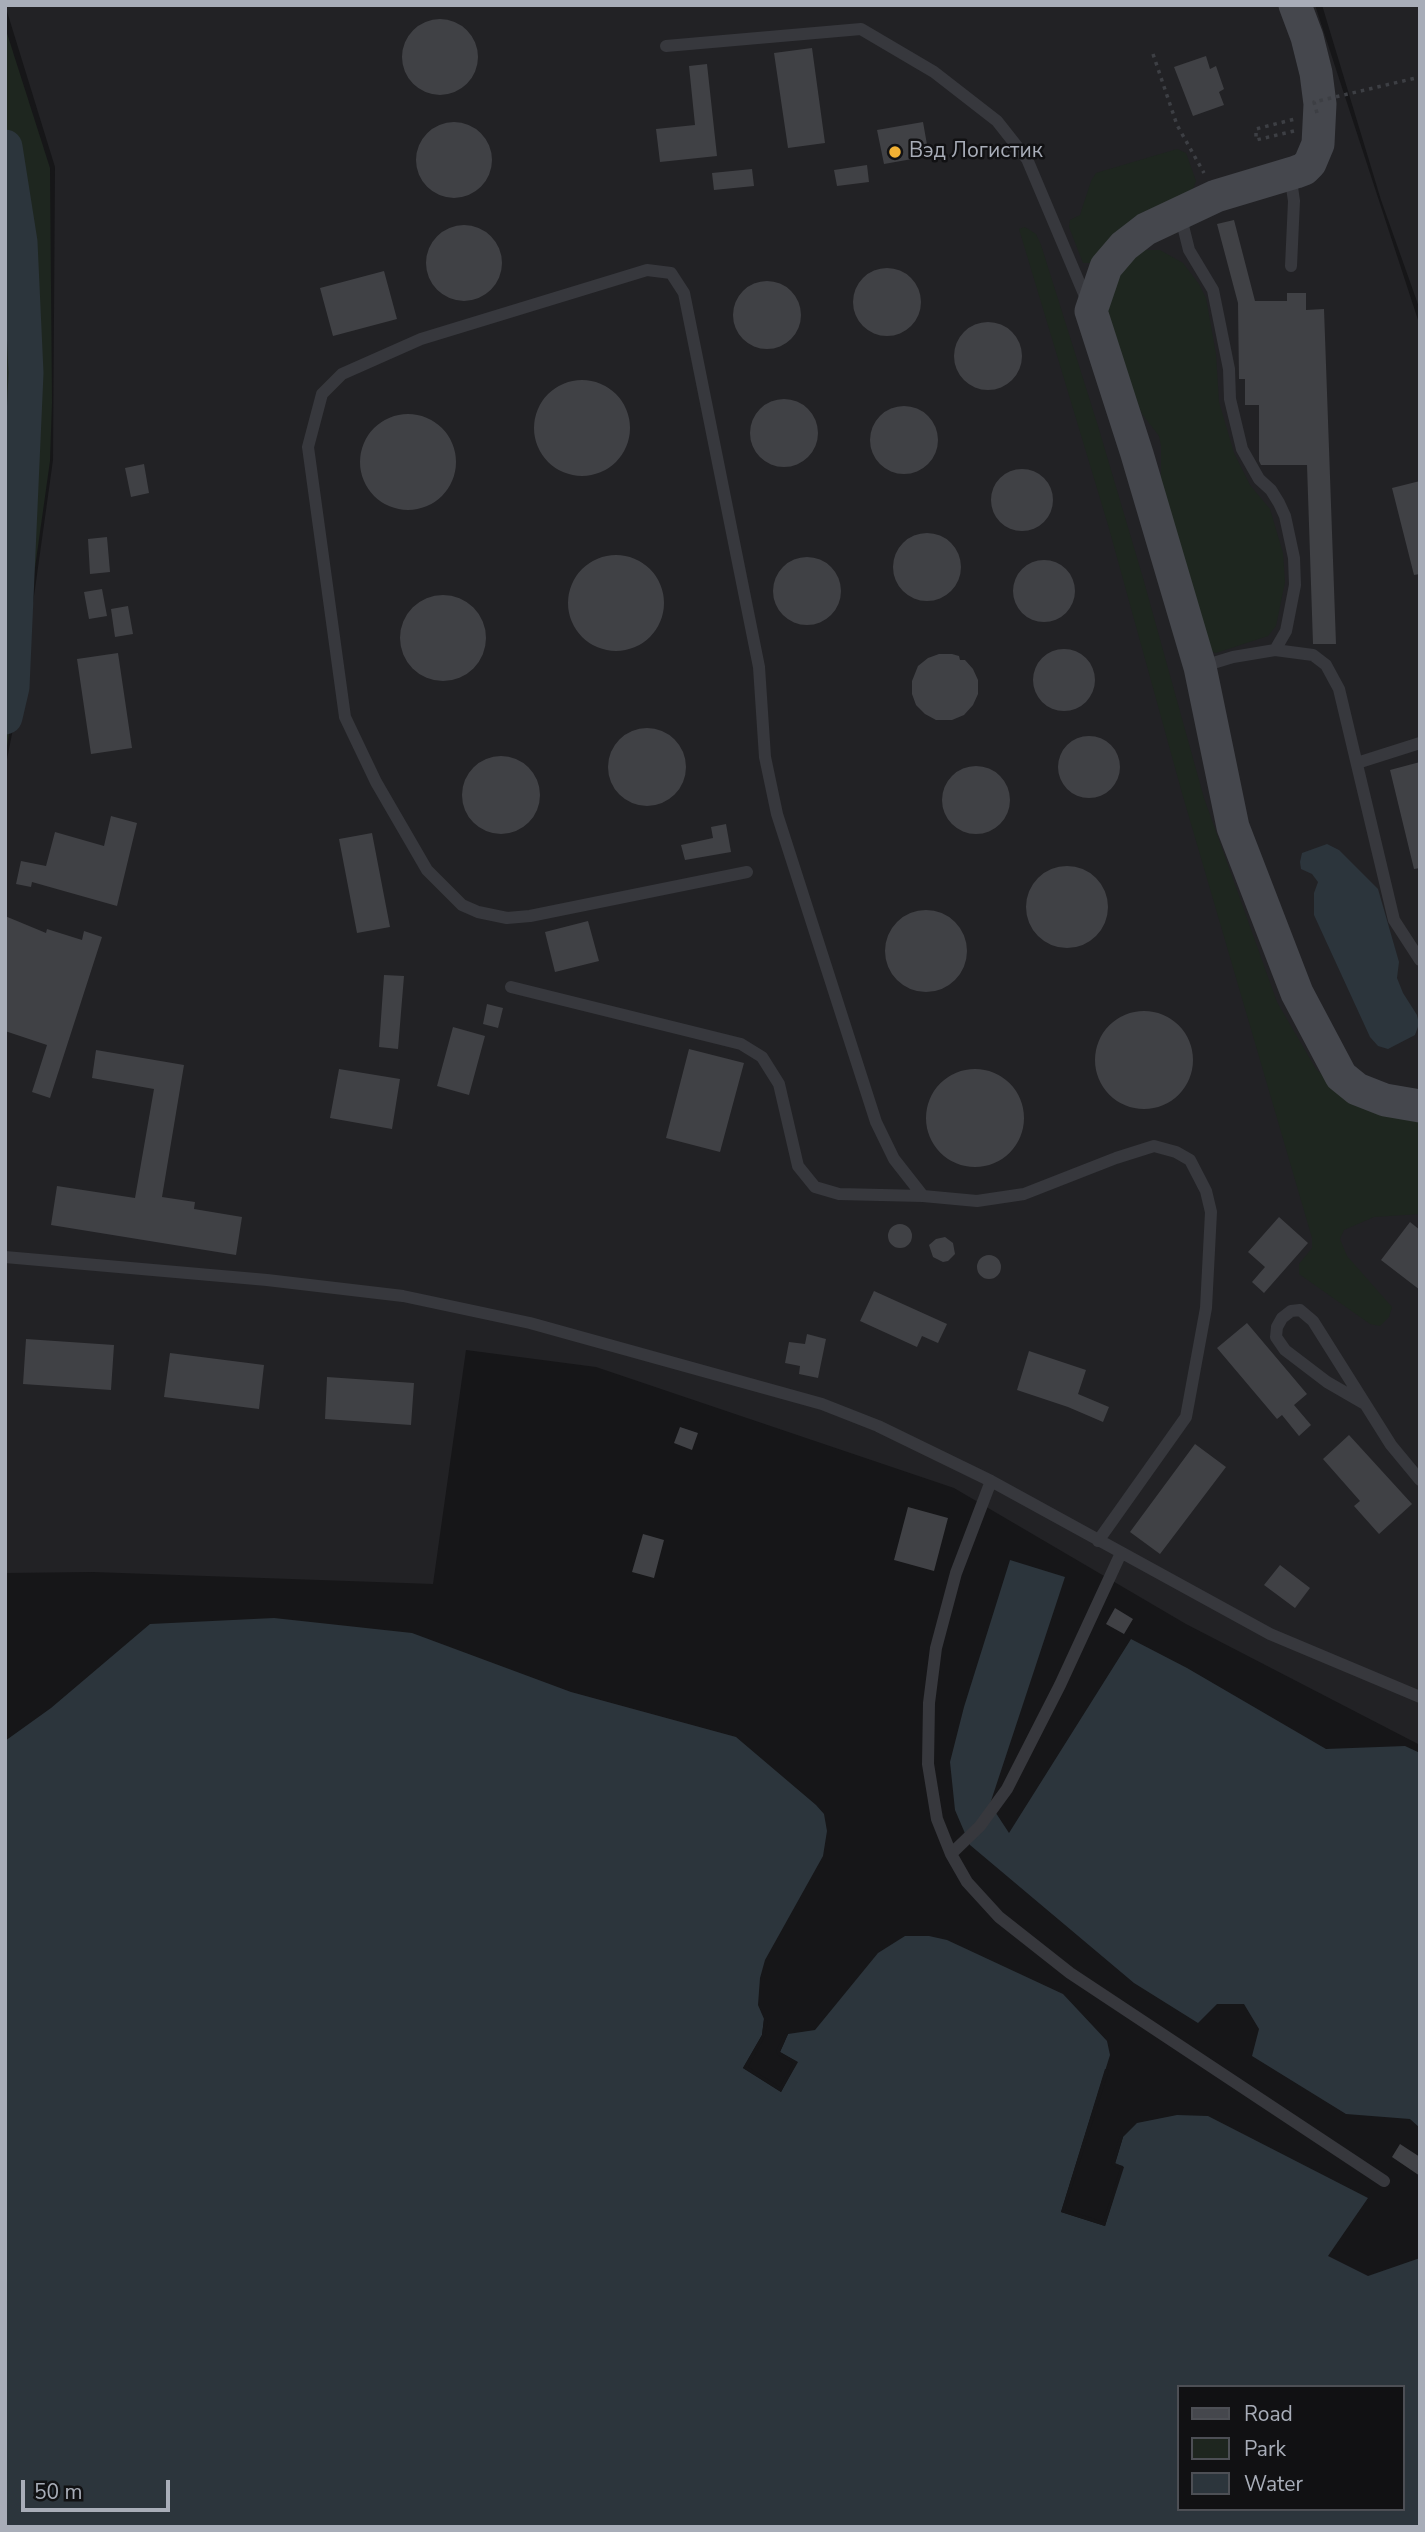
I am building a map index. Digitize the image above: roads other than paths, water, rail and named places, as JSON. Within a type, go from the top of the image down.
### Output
[{"type":"street","points":[[1295,5],[1307,37],[1316,74],[1320,125],[1318,145],[1310,163],[1304,169],[1290,174],[1216,196],[1146,229],[1124,246],[1106,267],[1091,311],[1137,454],[1200,667],[1233,827],[1297,993],[1341,1076],[1357,1088],[1376,1096],[1420,1106]]},
{"type":"lane","points":[[666,46],[861,29],[934,72],[996,121],[1027,159],[1091,311]]},
{"type":"lane","points":[[1290,174],[1294,201],[1291,266]]},
{"type":"lane","points":[[1178,214],[1189,250],[1213,290],[1229,369],[1230,399],[1242,449],[1259,479],[1271,490],[1279,503],[1290,535],[1295,585],[1286,631],[1275,650]]},
{"type":"lane","points":[[747,872],[530,916],[507,918],[478,912],[463,905],[427,870],[376,782],[345,718],[308,447],[322,394],[342,374],[421,339],[647,270],[671,273],[684,293],[754,642],[765,757],[777,814],[876,1122],[894,1159],[923,1196]]},
{"type":"lane","points":[[1200,667],[1233,657],[1275,650],[1313,654],[1326,665],[1339,689],[1394,920],[1420,960]]},
{"type":"lane","points":[[1357,763],[1420,743]]},
{"type":"lane","points":[[511,987],[741,1044],[762,1058],[779,1084],[798,1166],[815,1187],[839,1194],[923,1196],[977,1201],[1024,1194],[1154,1146],[1176,1152],[1190,1160],[1206,1191],[1211,1212],[1206,1308],[1186,1416],[1098,1541]]},
{"type":"lane","points":[[5,1257],[267,1280],[403,1296],[530,1323],[822,1404],[852,1415],[991,1480],[1270,1633],[1420,1697]]},
{"type":"lane","points":[[1365,1404],[1327,1382],[1285,1350],[1276,1337],[1276,1327],[1282,1318],[1291,1311],[1300,1310],[1313,1321],[1391,1445],[1420,1480]]},
{"type":"lane","points":[[991,1480],[956,1573],[936,1648],[929,1703],[928,1764],[937,1819],[951,1854],[967,1882],[999,1917],[1070,1973],[1384,2181]]},
{"type":"lane","points":[[951,1854],[980,1826],[1007,1789],[1060,1685],[1121,1553]]},
{"type":"water","points":[[1327,844],[1339,850],[1378,889],[1399,962],[1397,978],[1417,1015],[1419,1024],[1415,1035],[1388,1049],[1378,1046],[1370,1037],[1314,915],[1314,893],[1318,882],[1312,874],[1301,869],[1300,862],[1302,853]]},
{"type":"water","points":[[1010,1560],[1065,1577],[990,1804],[1009,1833],[1131,1639],[1187,1668],[1326,1749],[1405,1746],[1420,1753],[1420,2128],[1410,2119],[1346,2114],[1252,2056],[1259,2029],[1244,2004],[1217,2004],[1198,2023],[1134,1983],[970,1845],[955,1810],[950,1762],[964,1707]]},
{"type":"water","points":[[274,1618],[412,1633],[571,1692],[736,1737],[816,1805],[824,1814],[827,1831],[823,1856],[765,1960],[760,1978],[758,2005],[764,2019],[762,2035],[743,2068],[781,2092],[797,2062],[780,2052],[788,2034],[815,2030],[878,1953],[905,1936],[929,1936],[947,1940],[1063,1994],[1107,2041],[1110,2055],[1061,2212],[1105,2226],[1123,2166],[1115,2164],[1123,2137],[1137,2123],[1177,2115],[1208,2116],[1368,2198],[1328,2256],[1368,2276],[1420,2258],[1420,2527],[5,2527],[5,1741],[51,1708],[150,1624]]},
{"type":"waterway","points":[[5,147],[20,242],[26,373],[12,687],[5,717]]},
{"type":"place","name":"Вэд Логистик","points":[[895,152]]}]
